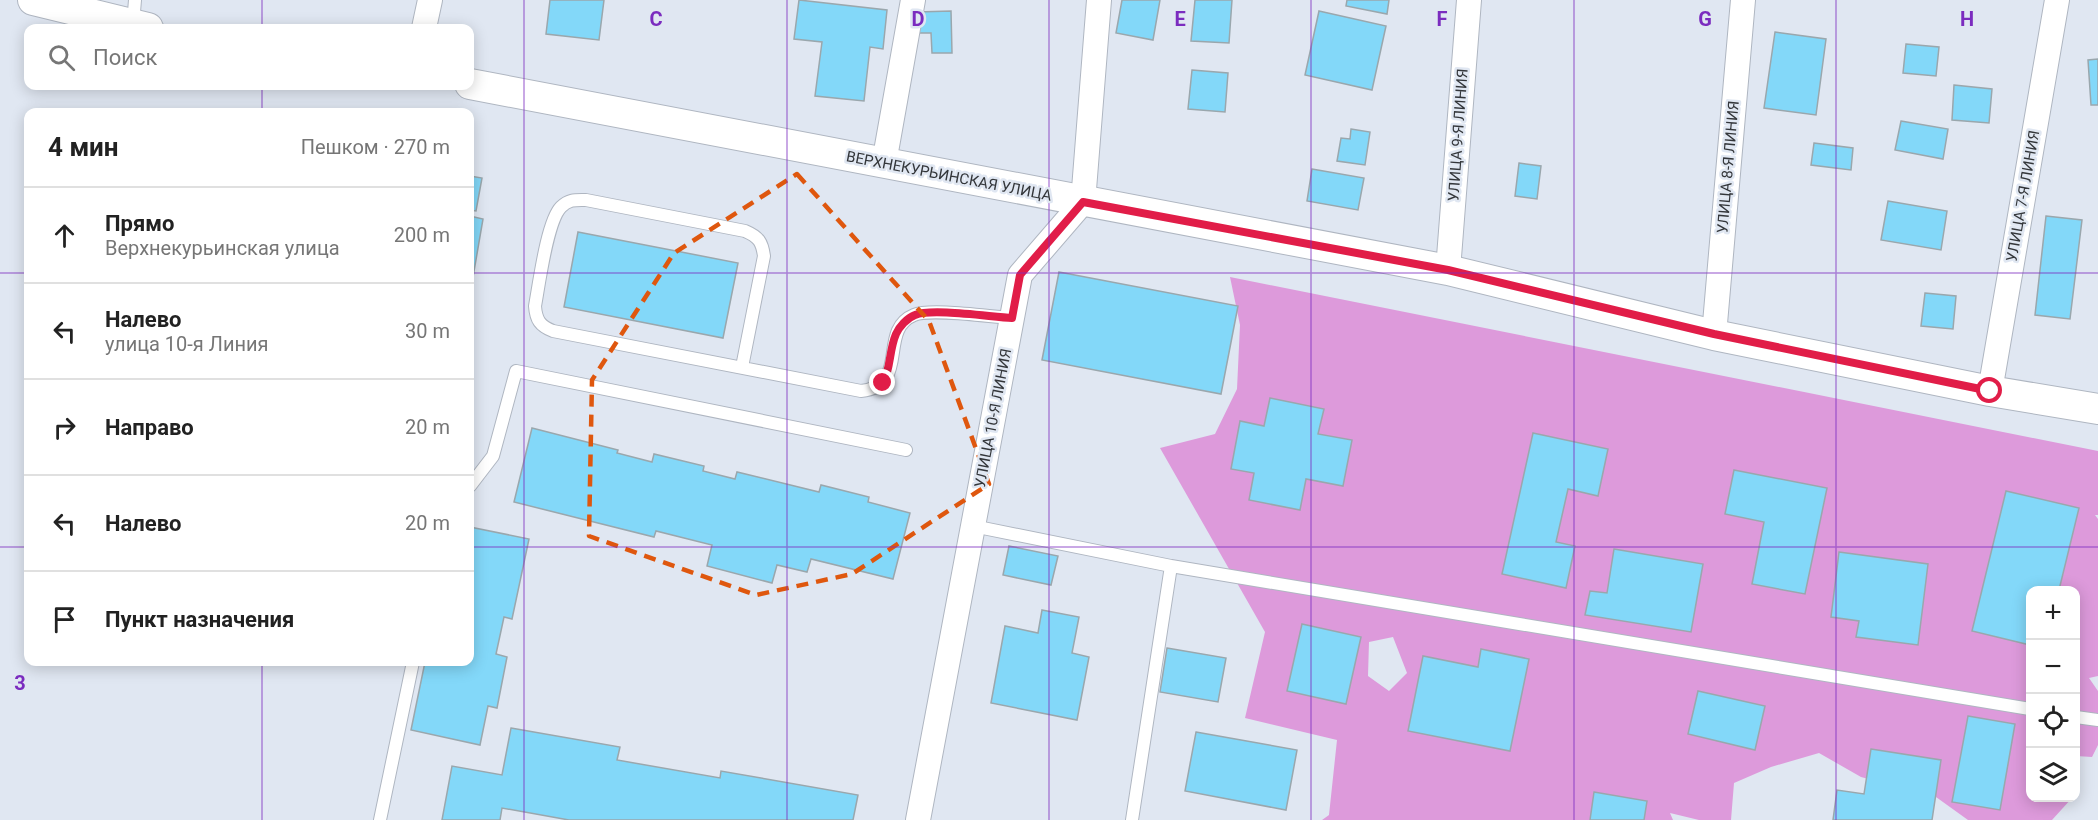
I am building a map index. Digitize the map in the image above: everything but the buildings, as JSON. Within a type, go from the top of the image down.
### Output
[{"type":"street","points":[[33,0],[139,18]]},
{"type":"street","points":[[425,24],[430,0]]},
{"type":"street","points":[[884,163],[913,0]]},
{"type":"street","points":[[1083,202],[1099,0]]},
{"type":"street","name":"УЛИЦА 9-Я ЛИНИЯ","points":[[1448,270],[1469,0]]},
{"type":"street","name":"УЛИЦА 8-Я ЛИНИЯ","points":[[1714,334],[1743,0]]},
{"type":"street","name":"УЛИЦА 7-Я ЛИНИЯ","points":[[1990,391],[2057,0]]},
{"type":"street","name":"ВЕРХНЕКУРЬИНСКАЯ УЛИЦА","points":[[474,85],[1448,270],[1714,334],[1990,391],[2098,409]]},
{"type":"street","name":"УЛИЦА 10-Я ЛИНИЯ","points":[[918,820],[1020,275],[1083,202]]},
{"type":"lane","points":[[742,368],[764,256],[763,244],[756,236],[745,231],[586,200],[571,200],[559,208],[552,223],[535,306],[536,317],[543,327],[553,331],[861,391],[872,390],[883,383],[888,373],[896,334],[905,321],[915,315],[929,312],[1012,318]]},
{"type":"lane","points":[[474,481],[492,456],[516,371],[906,450]]},
{"type":"lane","points":[[973,526],[1171,566],[2026,708]]},
{"type":"lane","points":[[1132,820],[1171,566]]},
{"type":"lane","points":[[380,820],[412,666]]},
{"type":"lane","points":[[2080,718],[2098,720]]},
{"type":"highlighted area","points":[[797,174],[929,321],[989,484],[852,574],[756,595],[589,536],[592,380],[674,253]]},
{"type":"shaded area","points":[[1230,277],[2098,451],[2098,515],[2095,515],[2098,519],[2098,676],[2089,678],[2098,691],[2098,745],[2092,757],[2080,756],[2080,586],[2026,586],[2026,802],[2068,802],[2052,820],[1968,820],[1936,797],[1861,777],[1819,753],[1771,767],[1734,783],[1731,820],[1699,820],[1670,813],[1673,820],[1322,820],[1329,815],[1337,740],[1245,718],[1265,632],[1160,448],[1215,434],[1237,389],[1240,325]],"holes":[[[1393,637],[1407,673],[1389,691],[1368,676],[1369,642]]]},
{"type":"route","points":[[883,383],[888,373],[896,334],[905,321],[915,315],[929,312],[1012,318],[1020,275],[1083,202],[1448,270],[1714,334],[1990,391]]}]
